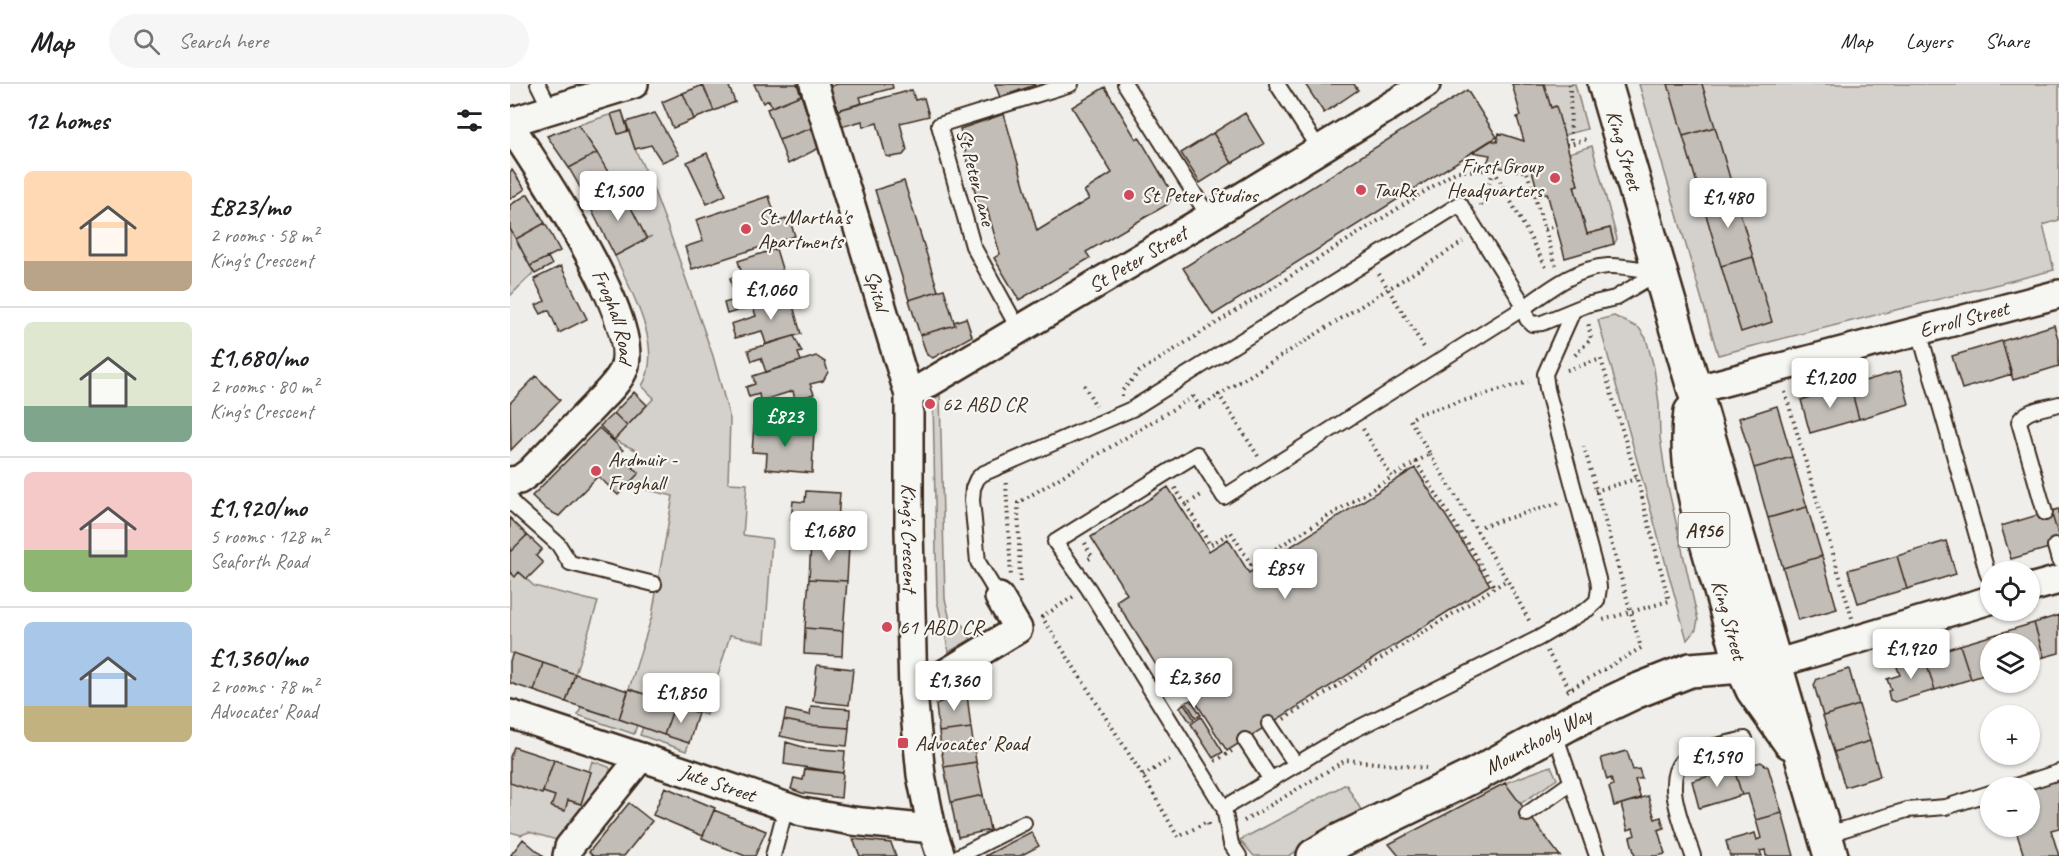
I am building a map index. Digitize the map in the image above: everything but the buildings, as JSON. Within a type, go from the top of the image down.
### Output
[{"type":"main road","name":"King Street","points":[[1605,84],[1828,846]]},
{"type":"main road","name":"King Street","points":[[1694,390],[1689,426],[1694,482],[1706,539],[1742,666],[1753,690],[1804,763]]},
{"type":"main road","name":"Mounthooly Way","points":[[1334,851],[1554,732],[1634,692],[1690,670],[1775,664]]},
{"type":"street","name":"Spital","points":[[813,84],[909,395]]},
{"type":"street","name":"St Peter Street","points":[[909,395],[1209,217],[1426,84]]},
{"type":"street","points":[[510,124],[619,86]]},
{"type":"street","name":"Froghall Road","points":[[510,124],[568,217],[596,268],[613,305],[627,350],[627,363],[616,382],[530,472],[519,480],[510,481]]},
{"type":"street","name":"Erroll Street","points":[[1694,390],[2059,294]]},
{"type":"street","name":"King's Crescent","points":[[909,395],[909,530],[913,693],[921,775],[932,829],[942,856]]},
{"type":"street","points":[[2040,585],[2059,580]]},
{"type":"street","points":[[913,693],[1018,629],[1011,589]]},
{"type":"street","points":[[1775,664],[1858,639],[1980,591]]},
{"type":"street","name":"Jute Street","points":[[510,714],[822,817],[932,829]]},
{"type":"street","points":[[567,856],[569,847],[641,757]]},
{"type":"lane","points":[[538,84],[551,110]]},
{"type":"lane","name":"St Peter Lane","points":[[1019,330],[973,246],[939,125],[1071,84]]},
{"type":"lane","points":[[1125,84],[1209,217]]},
{"type":"lane","points":[[1277,84],[1320,149]]},
{"type":"lane","points":[[1011,589],[978,562],[972,500],[973,488],[982,474],[1132,409],[1460,204],[1525,307],[1527,319],[1532,324],[1542,323],[1588,304],[1615,298],[1659,272]]},
{"type":"lane","points":[[1239,856],[1231,844],[1224,808],[1088,588],[1055,542],[1103,521],[1197,454],[1224,497],[1577,273],[1608,266],[1659,272]]},
{"type":"lane","points":[[1224,808],[1350,732],[1539,638],[1597,601],[1599,588],[1545,377],[1550,360],[1573,311]]},
{"type":"lane","points":[[1919,331],[1982,561]]},
{"type":"lane","points":[[2045,513],[2019,422],[2028,413],[2059,404]]},
{"type":"lane","points":[[510,497],[514,505],[558,544],[570,563],[654,584]]},
{"type":"lane","points":[[2055,546],[2059,560]]},
{"type":"lane","points":[[1270,726],[1296,765]]},
{"type":"lane","points":[[1554,732],[1597,856]]},
{"type":"lane","points":[[1693,856],[1672,788],[1676,770],[1686,757],[1745,739]]},
{"type":"lane","points":[[1246,741],[1271,780]]},
{"type":"lane","points":[[2040,778],[2059,772]]},
{"type":"lane","points":[[1527,814],[1572,782]]},
{"type":"lane","points":[[1828,846],[1916,808],[1938,808],[1980,796]]},
{"type":"lane","points":[[773,856],[786,807]]},
{"type":"lane","points":[[958,856],[1024,823]]},
{"type":"path","points":[[1570,84],[1569,144],[1590,138]]},
{"type":"path","points":[[1259,458],[1219,395],[1466,240],[1474,225],[1494,170],[1498,166]]},
{"type":"path","points":[[1122,401],[1122,391],[1139,372],[1457,171],[1494,170]]},
{"type":"path","points":[[1494,170],[1547,269]]},
{"type":"path","points":[[1516,170],[1527,172],[1556,265]]},
{"type":"path","points":[[1545,229],[1556,226]]},
{"type":"path","points":[[1355,236],[1427,352]]},
{"type":"path","points":[[1569,361],[1591,339]]},
{"type":"path","points":[[1562,368],[1562,371],[1601,359],[1637,479],[1669,601],[1630,612]]},
{"type":"path","points":[[1778,368],[1858,639]]},
{"type":"path","points":[[1545,377],[1418,414],[1410,420],[1507,579],[1570,689]]},
{"type":"path","points":[[1071,435],[1066,419],[1098,409],[1084,385]]},
{"type":"path","points":[[1011,589],[1019,581],[1018,503],[1193,397]]},
{"type":"path","points":[[1355,415],[1392,477]]},
{"type":"path","points":[[1581,436],[1641,648]]},
{"type":"path","points":[[1170,480],[1210,545],[1231,532],[1251,564],[1367,496],[1392,477],[1430,454]]},
{"type":"path","points":[[1416,462],[1495,588]]},
{"type":"path","points":[[999,466],[1007,492],[1011,589]]},
{"type":"path","points":[[1186,505],[1216,485]]},
{"type":"path","points":[[1093,570],[1087,560],[1092,557],[1084,543],[1089,540],[1087,532],[1103,521]]},
{"type":"path","points":[[1270,726],[1507,579]]},
{"type":"path","points":[[1476,593],[1479,598]]},
{"type":"path","points":[[1208,755],[1213,763],[1246,741]]},
{"type":"shaded area","points":[[1544,84],[1575,84],[1587,129],[1564,135],[1555,106],[1551,108]]},
{"type":"shaded area","points":[[1639,84],[2059,84],[2059,220],[2043,225],[2054,270],[1718,355]]},
{"type":"shaded area","points":[[622,111],[635,149],[668,228],[713,356],[730,419],[728,483],[747,484],[743,535],[772,539],[765,642],[730,635],[706,715],[629,689],[652,616],[673,496],[628,485],[638,473],[627,462],[638,451],[614,440],[654,398],[642,386],[648,371],[650,355],[648,338],[637,303],[615,256],[652,236],[646,238],[621,188],[616,186],[578,125]]},
{"type":"shaded area","points":[[1592,146],[1617,239],[1614,244],[1610,228],[1587,234],[1574,186],[1578,185],[1569,153]]},
{"type":"shaded area","points":[[510,229],[534,272],[510,296]]},
{"type":"shaded area","points":[[1614,316],[1639,328],[1646,338],[1654,368],[1666,478],[1698,620],[1696,629],[1687,640],[1598,320]]},
{"type":"shaded area","points":[[940,395],[945,599],[951,624],[959,619],[971,639],[949,652],[937,601],[933,400]]},
{"type":"shaded area","points":[[510,572],[519,572],[534,586],[598,602],[575,674],[510,653]]},
{"type":"shaded area","points":[[581,707],[637,725],[634,734],[578,715]]},
{"type":"shaded area","points":[[643,727],[689,743],[686,751],[640,735]]},
{"type":"shaded area","points":[[592,761],[609,767],[612,773],[560,841],[529,832],[521,835],[510,832],[510,781],[580,804],[591,772],[589,771]]},
{"type":"shaded area","points":[[1551,766],[1557,779],[1520,804],[1505,783]]},
{"type":"shaded area","points":[[1346,784],[1364,815],[1288,856],[1254,856],[1240,840]]},
{"type":"place","name":"First Group Headquarters","points":[[1555,178]]},
{"type":"place","name":"TauRx","points":[[1361,190]]},
{"type":"place","name":"St Peter Studios","points":[[1129,195]]},
{"type":"place","name":"St. Martha's Apartments","points":[[746,229]]},
{"type":"place","name":"62 ABD CR","points":[[930,404]]},
{"type":"place","name":"Ardmuir - Froghall","points":[[596,471]]},
{"type":"place","name":"61 ABD CR","points":[[887,627]]},
{"type":"place","name":"Advocates' Road","points":[[903,743]]}]
